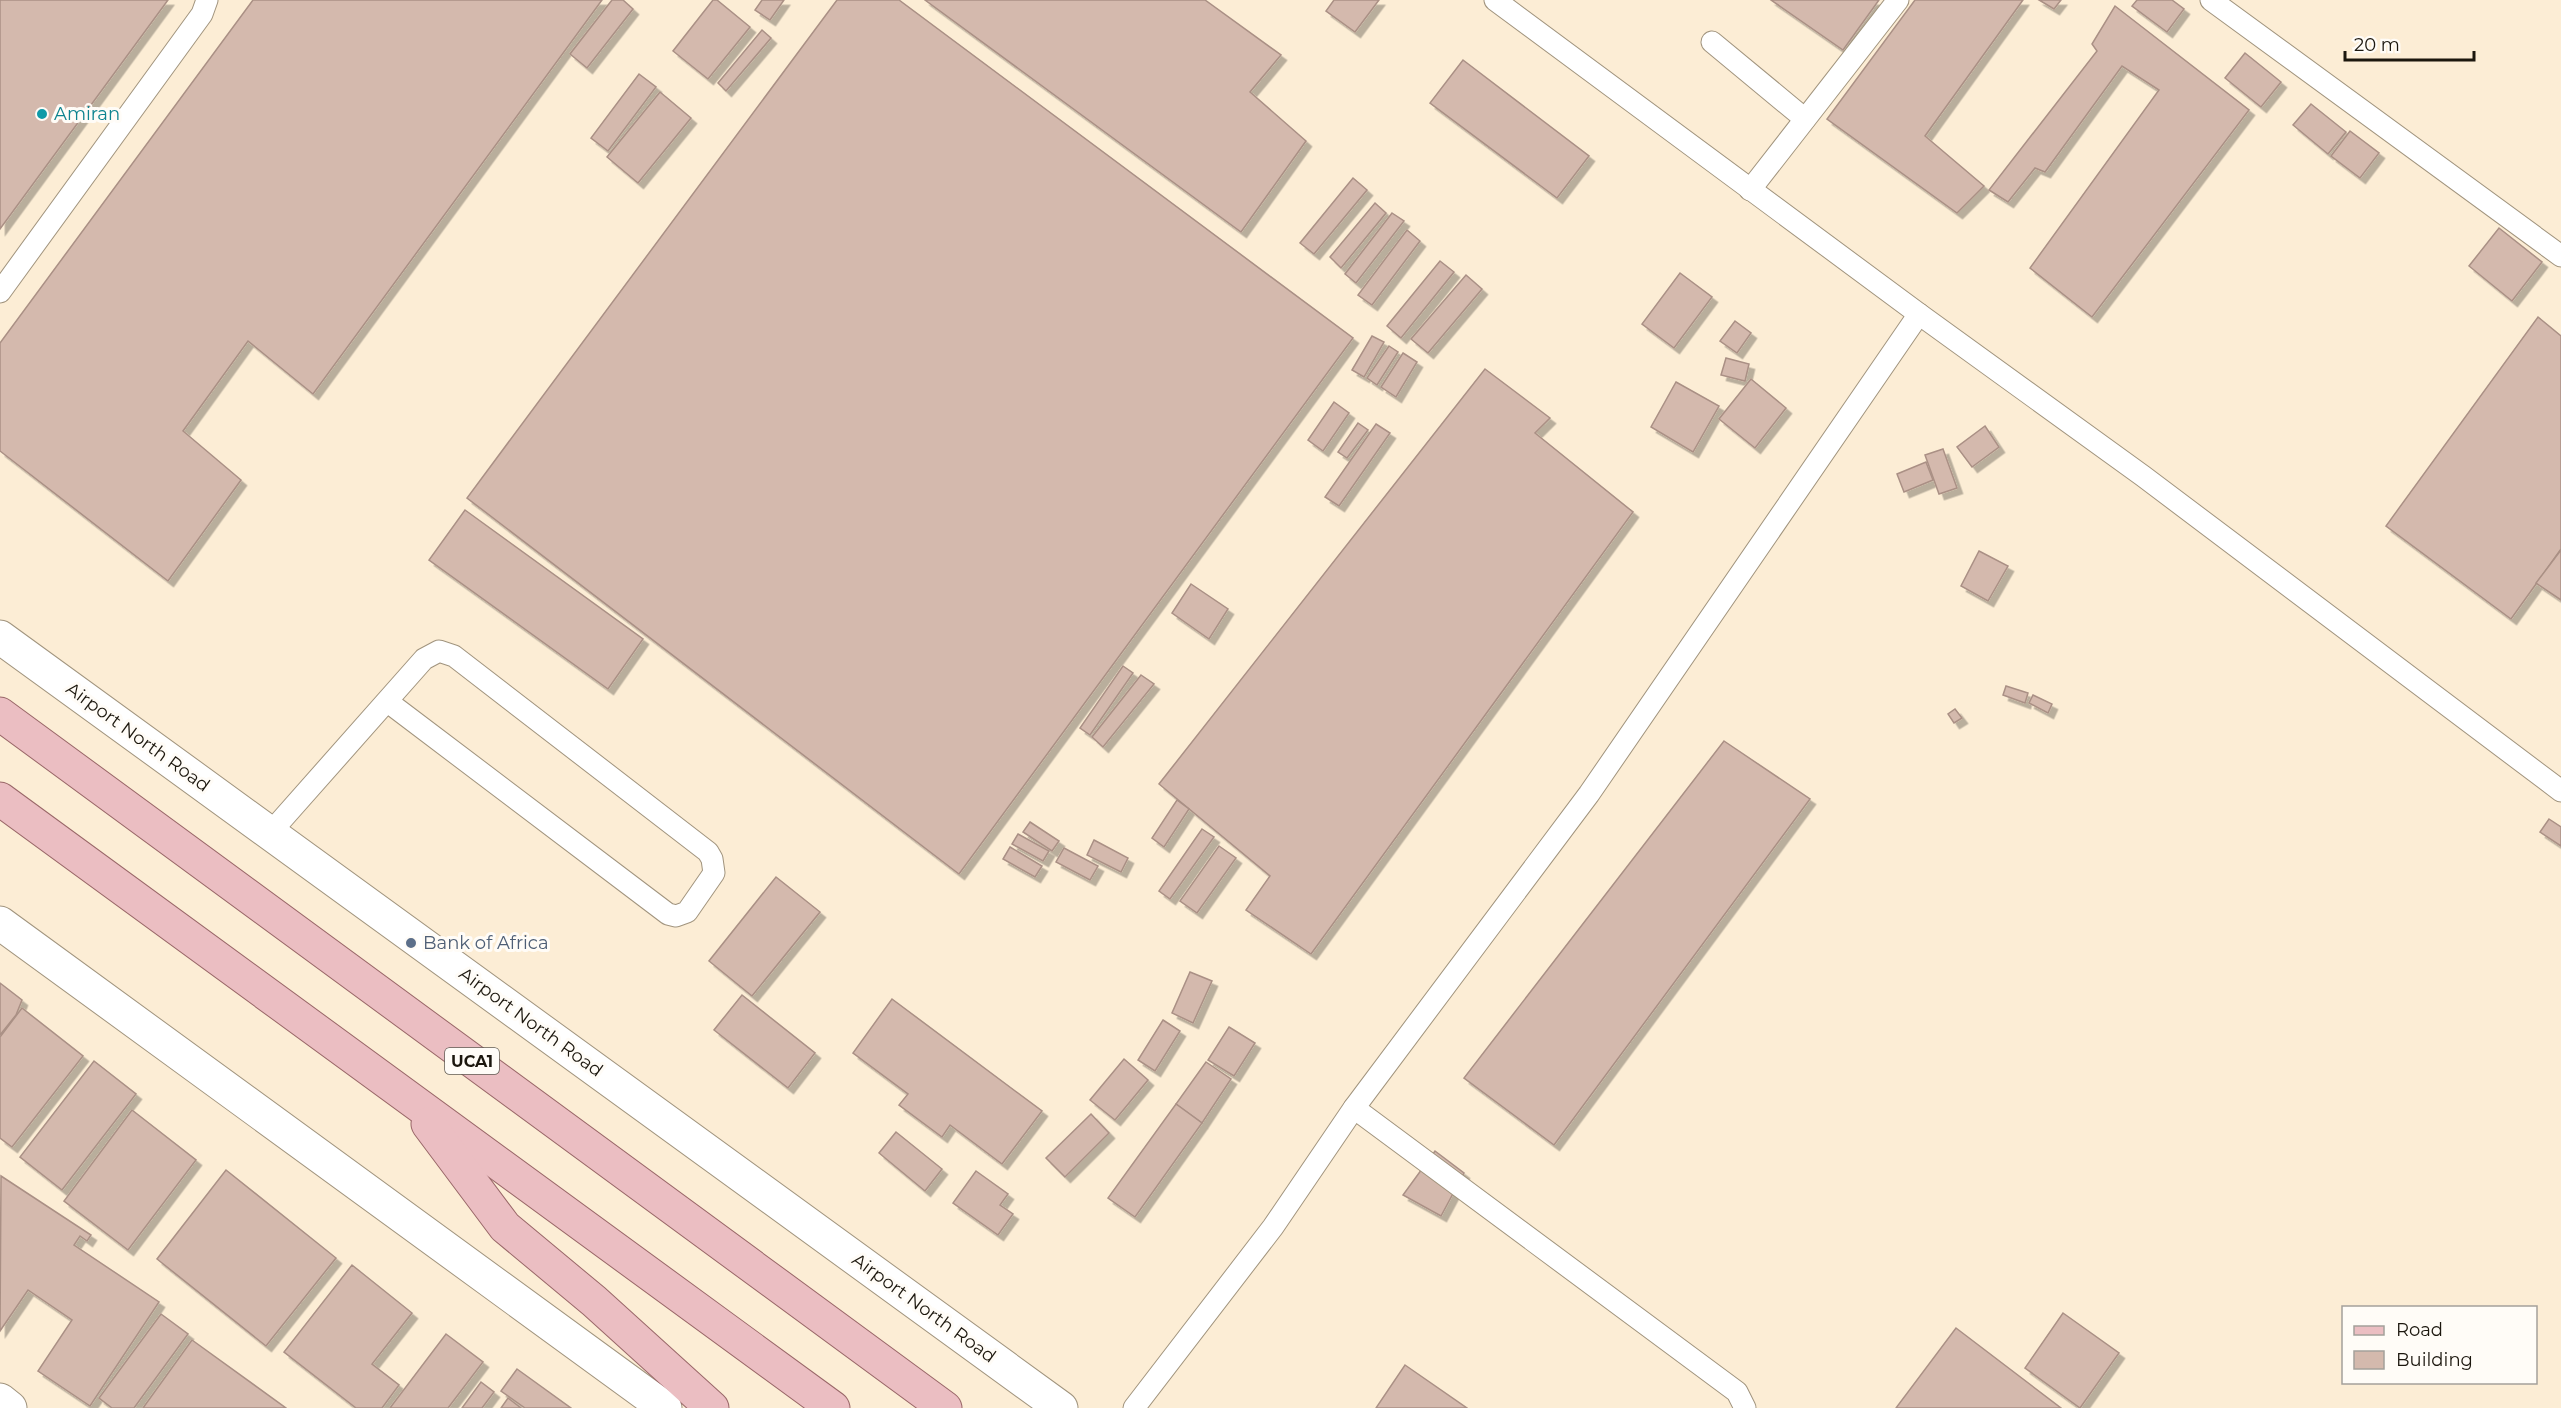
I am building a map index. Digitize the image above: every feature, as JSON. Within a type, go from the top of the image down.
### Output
[{"type":"main road","name":"Airport North Road","points":[[0,637],[1061,1408]]},
{"type":"main road","name":"UCA1","points":[[0,714],[945,1408]]},
{"type":"main road","points":[[0,799],[833,1408]]},
{"type":"main road","points":[[0,923],[665,1408]]},
{"type":"main road","points":[[408,1098],[505,1227],[594,1301],[712,1408]]},
{"type":"main road","points":[[0,1400],[10,1408]]},
{"type":"lane","points":[[0,292],[202,14],[207,0]]},
{"type":"lane","points":[[1495,0],[1750,190],[2143,476],[2561,791]]},
{"type":"lane","points":[[1750,190],[1898,0]]},
{"type":"lane","points":[[2211,0],[2561,256]]},
{"type":"lane","points":[[1712,42],[1805,119]]},
{"type":"lane","points":[[1134,1408],[1273,1227],[1354,1108],[1589,794],[1919,314]]},
{"type":"lane","points":[[270,833],[424,659],[439,651],[454,656],[708,852],[712,859],[714,873],[687,912],[676,916],[668,914],[388,702]]},
{"type":"lane","points":[[1354,1108],[1737,1392],[1745,1408]]},
{"type":"building","name":"Amiran","points":[[0,0],[168,0],[0,229]]},
{"type":"building","points":[[253,0],[602,0],[313,394],[248,341],[183,431],[241,480],[168,581],[0,451],[0,343]]},
{"type":"building","points":[[612,0],[623,0],[633,9],[587,68],[570,54]]},
{"type":"building","points":[[713,0],[717,0],[750,27],[708,79],[673,51]]},
{"type":"building","points":[[762,0],[784,0],[770,20],[755,10]]},
{"type":"building","points":[[837,0],[899,0],[1353,338],[959,874],[467,498]]},
{"type":"building","points":[[925,0],[1205,0],[1281,55],[1250,92],[1306,141],[1241,232]]},
{"type":"building","points":[[1334,0],[1379,0],[1355,32],[1326,11]]},
{"type":"building","points":[[1771,0],[1879,0],[1843,50]]},
{"type":"building","points":[[1915,0],[2023,0],[1925,136],[1984,186],[1957,213],[1827,119]]},
{"type":"building","points":[[2039,0],[2061,0],[2054,9]]},
{"type":"building","points":[[2137,0],[2172,0],[2184,9],[2167,32],[2132,6]]},
{"type":"building","points":[[2115,6],[2249,110],[2092,317],[2030,268],[2159,90],[2122,66],[2045,172],[2035,168],[2008,202],[1989,190],[2097,51],[2092,44]]},
{"type":"building","points":[[762,30],[771,38],[726,91],[718,83]]},
{"type":"building","points":[[2245,53],[2281,82],[2261,107],[2225,78]]},
{"type":"building","points":[[1463,60],[1589,156],[1557,198],[1430,103]]},
{"type":"building","points":[[639,74],[656,87],[608,151],[591,138]]},
{"type":"building","points":[[660,92],[691,118],[638,183],[607,157]]},
{"type":"building","points":[[2311,104],[2346,132],[2328,154],[2293,125]]},
{"type":"building","points":[[2350,131],[2379,153],[2360,178],[2331,156]]},
{"type":"building","points":[[1353,178],[1367,190],[1314,254],[1300,243]]},
{"type":"building","points":[[1375,203],[1386,213],[1341,268],[1330,257]]},
{"type":"building","points":[[1392,213],[1404,221],[1356,283],[1345,274]]},
{"type":"building","points":[[2499,228],[2542,262],[2512,301],[2469,266]]},
{"type":"building","points":[[1407,230],[1420,241],[1372,305],[1358,295]]},
{"type":"building","points":[[1440,261],[1454,272],[1401,338],[1387,326]]},
{"type":"building","points":[[1680,273],[1712,297],[1674,348],[1642,324]]},
{"type":"building","points":[[1466,275],[1482,289],[1428,353],[1411,339]]},
{"type":"building","points":[[2538,317],[2561,336],[2561,549],[2511,619],[2386,526]]},
{"type":"building","points":[[1735,321],[1751,333],[1737,353],[1720,341]]},
{"type":"building","points":[[1372,336],[1384,342],[1364,377],[1352,370]]},
{"type":"building","points":[[1389,346],[1398,352],[1377,385],[1367,378]]},
{"type":"building","points":[[1403,353],[1417,362],[1396,397],[1381,387]]},
{"type":"building","points":[[1726,358],[1749,364],[1745,381],[1721,375]]},
{"type":"building","points":[[1485,369],[1550,418],[1535,433],[1633,512],[1311,954],[1246,910],[1270,876],[1159,784]]},
{"type":"building","points":[[1751,379],[1786,408],[1755,448],[1719,419]]},
{"type":"building","points":[[1676,382],[1719,406],[1693,452],[1651,427]]},
{"type":"building","points":[[1334,402],[1349,413],[1323,451],[1308,440]]},
{"type":"building","points":[[1358,423],[1368,430],[1347,458],[1338,452]]},
{"type":"building","points":[[1376,424],[1390,433],[1339,506],[1325,497]]},
{"type":"building","points":[[1985,426],[1999,447],[1972,467],[1957,447]]},
{"type":"building","points":[[1943,449],[1957,488],[1939,494],[1925,455]]},
{"type":"building","points":[[1926,462],[1933,480],[1904,492],[1897,474]]},
{"type":"building","points":[[465,510],[643,639],[608,689],[429,560]]},
{"type":"building","points":[[2561,550],[2561,600],[2536,583]]},
{"type":"building","points":[[1979,551],[2008,566],[1988,601],[1961,586]]},
{"type":"building","points":[[1191,584],[1228,609],[1209,639],[1172,613]]},
{"type":"building","points":[[1123,666],[1133,673],[1090,735],[1080,728]]},
{"type":"building","points":[[1141,675],[1154,684],[1103,747],[1092,737]]},
{"type":"building","points":[[2006,686],[2028,693],[2025,703],[2003,695]]},
{"type":"building","points":[[2033,695],[2052,704],[2048,713],[2029,703]]},
{"type":"building","points":[[1955,709],[1962,718],[1954,723],[1948,714]]},
{"type":"building","points":[[1724,741],[1810,799],[1554,1145],[1464,1078]]},
{"type":"building","points":[[1177,800],[1189,809],[1164,847],[1152,838]]},
{"type":"building","points":[[2549,819],[2561,827],[2561,846],[2540,832]]},
{"type":"building","points":[[1030,822],[1059,841],[1052,851],[1023,832]]},
{"type":"building","points":[[1202,829],[1214,837],[1170,899],[1159,891]]},
{"type":"building","points":[[1018,834],[1049,851],[1043,861],[1012,844]]},
{"type":"building","points":[[1094,840],[1128,858],[1121,872],[1087,855]]},
{"type":"building","points":[[1219,846],[1236,858],[1197,913],[1180,901]]},
{"type":"building","points":[[1010,847],[1042,866],[1035,877],[1003,859]]},
{"type":"building","points":[[1064,848],[1098,866],[1090,880],[1056,862]]},
{"type":"building","points":[[776,877],[820,912],[752,996],[709,961]]},
{"type":"building","points":[[1190,972],[1212,981],[1193,1023],[1172,1013]]},
{"type":"building","points":[[0,983],[22,1000],[16,1015],[0,1035]]},
{"type":"building","points":[[742,995],[815,1053],[788,1088],[714,1030]]},
{"type":"building","points":[[892,999],[1042,1111],[1002,1164],[950,1125],[942,1137],[899,1105],[908,1094],[853,1053]]},
{"type":"building","points":[[22,1008],[83,1056],[12,1147],[0,1138],[0,1037]]},
{"type":"building","points":[[1163,1020],[1180,1031],[1155,1071],[1138,1060]]},
{"type":"building","points":[[1229,1027],[1255,1043],[1234,1076],[1208,1060]]},
{"type":"building","points":[[1124,1059],[1148,1080],[1115,1120],[1090,1100]]},
{"type":"building","points":[[94,1061],[136,1094],[62,1190],[20,1157]]},
{"type":"building","points":[[1206,1062],[1231,1079],[1202,1123],[1176,1104]]},
{"type":"building","points":[[1176,1104],[1202,1123],[1135,1217],[1108,1198]]},
{"type":"building","points":[[132,1110],[196,1160],[128,1250],[64,1201]]},
{"type":"building","points":[[1091,1114],[1109,1133],[1065,1177],[1046,1158]]},
{"type":"building","points":[[896,1132],[942,1169],[925,1191],[879,1153]]},
{"type":"building","points":[[1435,1151],[1464,1173],[1441,1216],[1403,1195]]},
{"type":"building","points":[[226,1170],[336,1258],[266,1346],[157,1259]]},
{"type":"building","points":[[976,1171],[1008,1194],[1000,1205],[1013,1214],[998,1235],[953,1203]]},
{"type":"building","points":[[1,1176],[91,1235],[87,1241],[80,1236],[74,1245],[159,1302],[90,1406],[38,1371],[72,1320],[28,1290],[0,1331]]},
{"type":"building","points":[[352,1265],[412,1313],[372,1364],[399,1385],[382,1408],[356,1408],[284,1352]]},
{"type":"building","points":[[2063,1313],[2119,1353],[2080,1408],[2025,1368]]},
{"type":"building","points":[[161,1314],[188,1334],[134,1408],[112,1408],[99,1398]]},
{"type":"building","points":[[1956,1328],[2061,1408],[1896,1408]]},
{"type":"building","points":[[446,1334],[483,1362],[448,1408],[390,1408]]},
{"type":"building","points":[[192,1340],[286,1408],[143,1408]]},
{"type":"building","points":[[1405,1365],[1467,1408],[1376,1408]]},
{"type":"building","points":[[517,1369],[571,1408],[525,1408],[501,1391]]},
{"type":"building","points":[[481,1382],[494,1392],[482,1408],[462,1408]]},
{"type":"building","points":[[508,1398],[521,1408],[501,1408]]},
{"type":"place","name":"Amiran","points":[[42,114]]},
{"type":"place","name":"Bank of Africa","points":[[411,943]]}]
